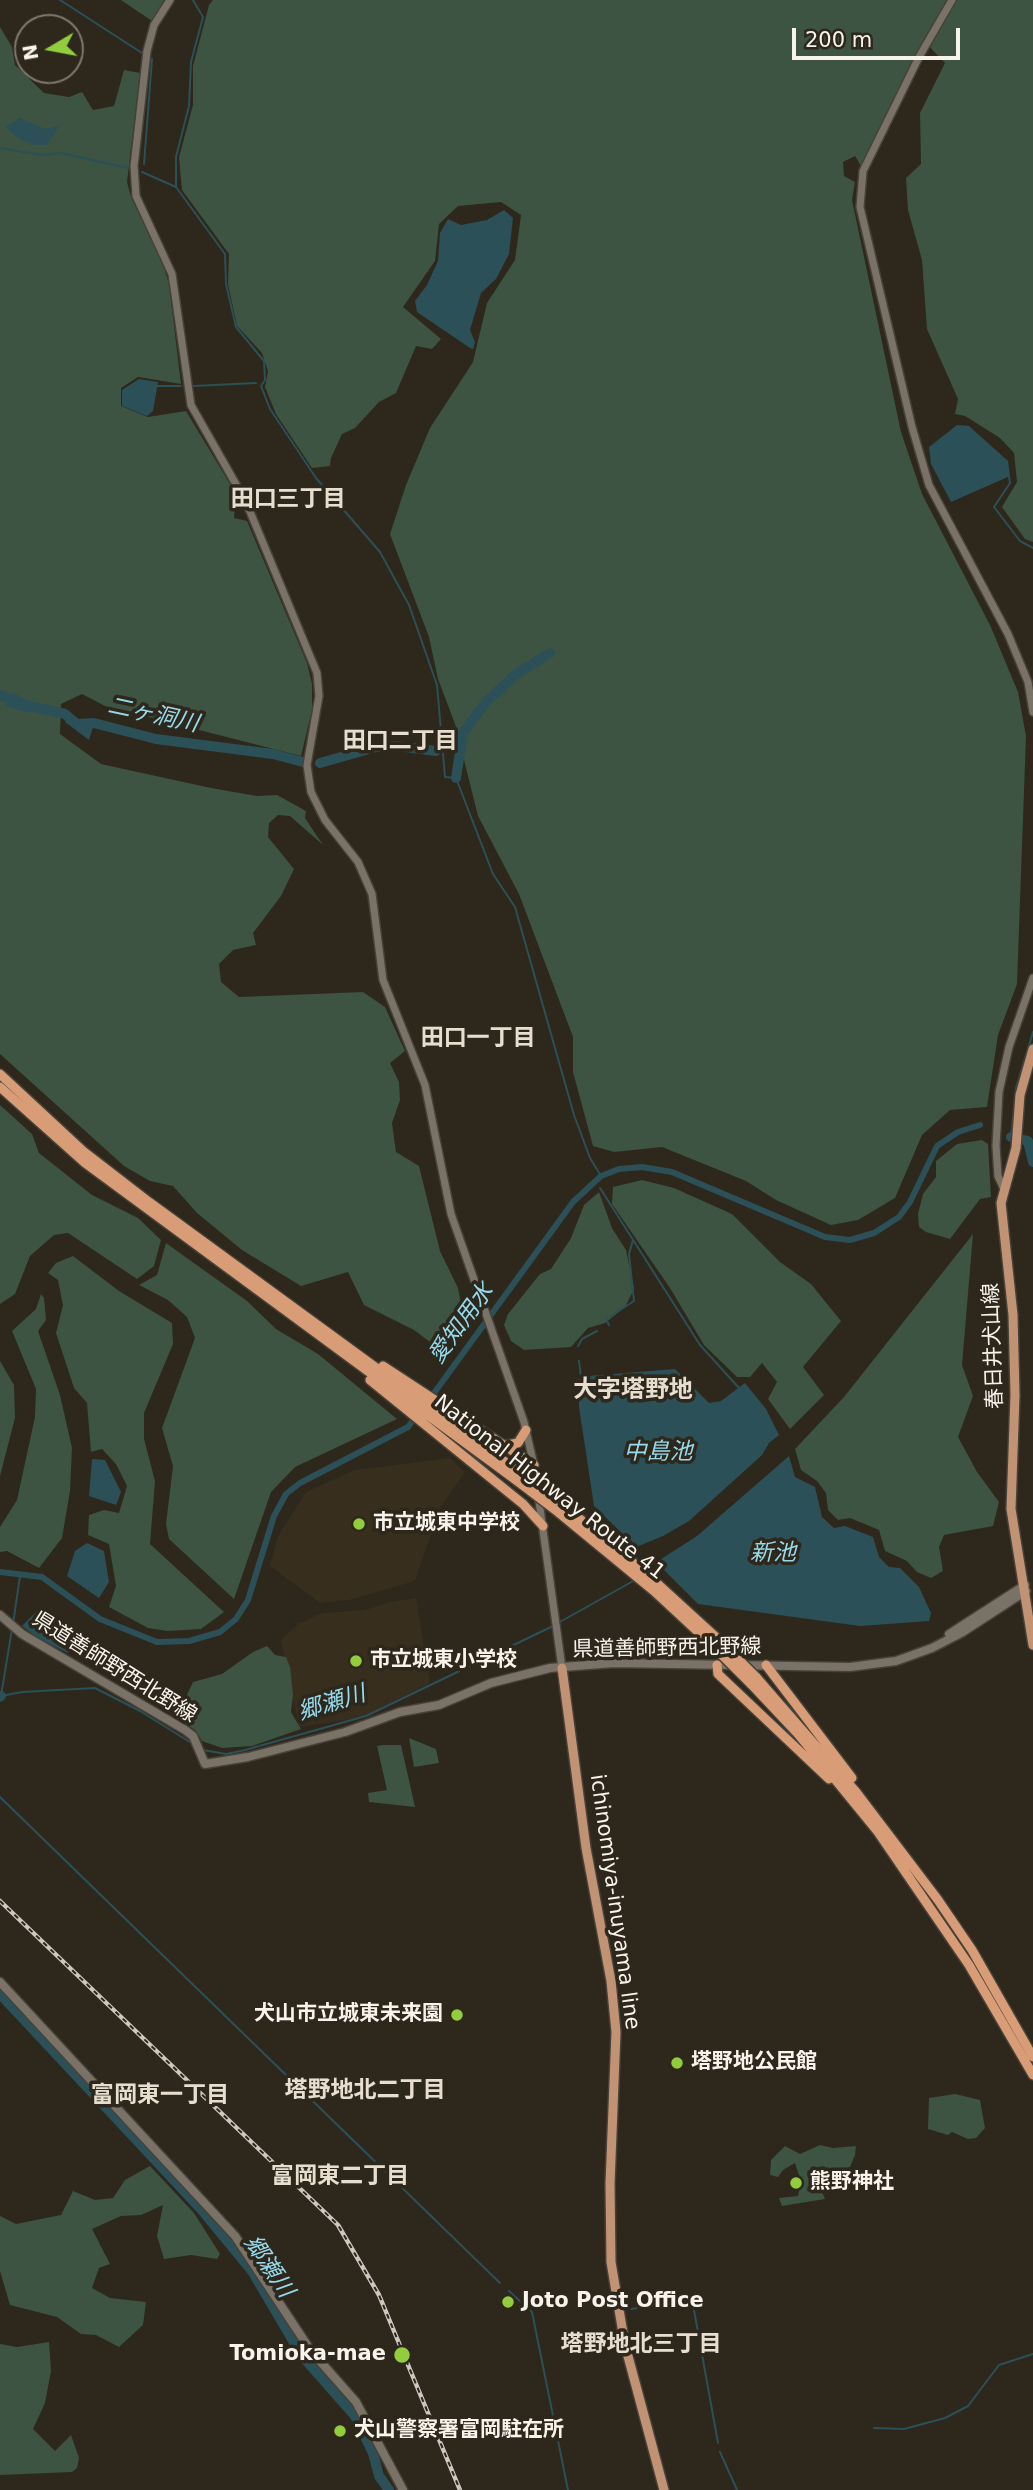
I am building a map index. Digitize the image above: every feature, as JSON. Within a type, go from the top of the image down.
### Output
[{"type":"highway","name":"National Highway Route 41","points":[[0,1074],[83,1151],[340,1342],[441,1426],[558,1507],[658,1589],[714,1641],[856,1792],[938,1900],[972,1950],[1033,2057]]},
{"type":"highway","name":"National Highway Route 41","points":[[0,1087],[85,1163],[340,1352],[404,1393]]},
{"type":"highway","points":[[404,1393],[450,1408],[534,1465]]},
{"type":"highway","points":[[404,1393],[543,1526]]},
{"type":"highway","points":[[507,1445],[518,1443],[526,1430]]},
{"type":"highway","points":[[523,1504],[534,1504],[539,1500]]},
{"type":"highway","points":[[717,1665],[718,1674],[803,1753],[878,1832]]},
{"type":"highway","points":[[766,1665],[926,1876],[938,1900]]},
{"type":"highway","name":"National Highway Route 41","points":[[753,1681],[878,1832],[969,1965],[1033,2075]]},
{"type":"main road","name":"春日井犬山線","points":[[1033,1049],[1016,1148],[1003,1186],[1001,1203],[1009,1265],[1015,1395],[1011,1509],[1032,1625],[1033,1645]]},
{"type":"main road","name":"県道善師野西北野線","points":[[0,1615],[22,1634],[193,1736],[205,1763],[248,1757],[345,1732],[400,1712],[439,1705],[491,1683],[529,1672],[614,1663],[850,1667],[897,1661],[1026,1588]]},
{"type":"main road","name":"ichinomiya-inuyama line","points":[[562,1668],[586,1848],[611,1981],[617,2032],[610,2184],[611,2262],[625,2345],[664,2490]]},
{"type":"main road","points":[[0,1982],[235,2236],[311,2351],[356,2402],[402,2490]]},
{"type":"street","points":[[170,0],[154,25],[147,51],[134,166],[136,196],[172,274],[191,405],[238,485],[313,659],[319,696],[307,765],[311,792],[325,820],[358,862],[372,894],[383,981],[425,1085],[446,1196],[526,1430],[534,1465],[562,1668]]},
{"type":"street","points":[[952,0],[919,57],[863,171],[860,207],[912,427],[929,485],[1008,634],[1028,682],[1033,712]]},
{"type":"street","points":[[1003,1186],[997,1168],[999,1092],[1009,1047],[1033,978]]},
{"type":"shaded area","name":"市立城東中学校","points":[[450,1458],[465,1472],[440,1508],[415,1581],[349,1600],[320,1603],[270,1566],[278,1536],[306,1492],[355,1470]]},
{"type":"shaded area","name":"市立城東小学校","points":[[416,1598],[430,1683],[361,1718],[299,1727],[281,1640],[298,1624],[322,1613],[365,1610]]},
{"type":"green space","points":[[121,0],[164,0],[152,21]]},
{"type":"green space","points":[[213,0],[1033,0],[1033,542],[1025,539],[1002,507],[1017,482],[1014,453],[1000,438],[965,416],[955,414],[958,399],[927,329],[922,260],[908,210],[906,178],[921,164],[920,113],[945,63],[924,41],[861,166],[855,156],[843,162],[844,176],[855,182],[852,200],[901,432],[922,494],[990,625],[1018,692],[1026,736],[1017,984],[998,1035],[987,1107],[950,1110],[922,1135],[895,1198],[858,1220],[831,1225],[776,1200],[746,1181],[662,1147],[614,1152],[593,1146],[573,1072],[573,1037],[519,894],[478,816],[455,724],[438,679],[429,637],[390,534],[406,485],[430,428],[473,362],[487,303],[515,260],[521,215],[501,202],[458,206],[439,224],[435,261],[403,307],[441,339],[432,349],[416,346],[396,393],[379,402],[355,428],[342,434],[330,466],[312,468],[276,414],[265,387],[268,371],[262,353],[237,326],[228,284],[229,254],[182,190],[179,157],[193,105],[193,66],[209,5]]},
{"type":"green space","points":[[0,27],[12,47],[14,84],[35,84],[44,93],[69,97],[82,92],[93,110],[114,106],[124,70],[140,73],[127,182],[131,197],[161,258],[169,284],[181,384],[138,377],[121,388],[121,406],[148,417],[186,411],[236,494],[234,518],[247,521],[307,663],[312,684],[312,710],[301,756],[105,706],[82,694],[61,704],[60,734],[101,764],[211,788],[257,796],[277,795],[306,811],[305,818],[323,845],[290,816],[278,815],[269,823],[268,837],[294,869],[281,896],[253,933],[256,945],[233,950],[219,964],[221,982],[239,997],[363,992],[385,1007],[405,1051],[390,1063],[399,1082],[400,1100],[392,1123],[396,1152],[419,1166],[440,1251],[458,1288],[464,1319],[438,1348],[414,1330],[364,1305],[348,1272],[301,1286],[242,1250],[197,1213],[173,1186],[150,1181],[124,1166],[0,1054]]},
{"type":"green space","points":[[0,1105],[32,1134],[39,1153],[92,1195],[138,1218],[161,1240],[154,1266],[137,1279],[68,1233],[54,1235],[30,1256],[15,1294],[0,1304]]},
{"type":"green space","points":[[982,1140],[988,1144],[991,1197],[980,1199],[950,1239],[926,1232],[919,1227],[918,1214],[923,1194],[936,1177],[936,1161],[957,1144]]},
{"type":"green space","points":[[642,1180],[674,1188],[732,1214],[780,1262],[811,1284],[841,1321],[803,1367],[824,1395],[790,1429],[768,1399],[777,1382],[762,1363],[750,1377],[737,1377],[704,1345],[670,1288],[612,1204],[613,1187]]},
{"type":"green space","points":[[599,1192],[612,1228],[626,1250],[634,1289],[625,1307],[605,1323],[588,1328],[571,1347],[524,1350],[511,1341],[504,1325],[508,1314],[540,1274],[551,1269],[571,1238],[584,1205]]},
{"type":"green space","points":[[973,1234],[962,1365],[973,1396],[958,1437],[977,1472],[999,1502],[993,1526],[944,1535],[939,1547],[943,1571],[931,1578],[917,1572],[907,1561],[885,1551],[879,1530],[850,1518],[838,1520],[828,1510],[826,1493],[817,1481],[801,1470],[795,1449],[844,1397]]},
{"type":"green space","points":[[166,1243],[247,1301],[276,1329],[318,1354],[397,1419],[295,1467],[271,1492],[234,1599],[169,1539],[166,1524],[173,1466],[162,1428],[195,1338],[187,1317],[168,1300],[139,1285],[157,1275]]},
{"type":"green space","points":[[73,1256],[119,1291],[172,1323],[173,1344],[144,1413],[144,1439],[155,1481],[150,1544],[224,1612],[201,1629],[167,1631],[148,1628],[109,1607],[116,1586],[109,1544],[88,1535],[89,1515],[104,1510],[119,1513],[127,1486],[116,1464],[102,1449],[91,1452],[87,1403],[74,1388],[56,1333],[63,1305],[58,1280],[48,1273],[56,1263]]},
{"type":"green space","points":[[41,1294],[44,1298],[46,1320],[38,1331],[60,1395],[72,1448],[70,1491],[62,1538],[39,1568],[7,1551],[0,1552],[0,1527],[17,1500],[35,1417],[36,1389],[12,1331],[36,1309]]},
{"type":"green space","points":[[0,1361],[14,1385],[15,1418],[0,1476]]},
{"type":"green space","points":[[267,1646],[275,1655],[286,1657],[290,1667],[293,1695],[291,1712],[301,1729],[252,1746],[222,1748],[202,1741],[195,1730],[176,1718],[193,1682],[222,1674],[253,1652]]},
{"type":"green space","points":[[409,1738],[436,1749],[439,1763],[414,1767]]},
{"type":"green space","points":[[401,1745],[415,1807],[369,1802],[368,1793],[387,1790],[377,1746]]},
{"type":"green space","points":[[955,2094],[980,2100],[985,2128],[976,2138],[968,2139],[952,2132],[948,2135],[928,2129],[929,2098]]},
{"type":"green space","points":[[820,2145],[833,2148],[856,2146],[850,2167],[832,2173],[821,2171],[819,2185],[825,2199],[782,2206],[779,2198],[798,2196],[801,2182],[795,2163],[783,2170],[778,2177],[770,2175],[771,2160],[785,2146],[800,2154]]},
{"type":"green space","points":[[150,2166],[194,2213],[220,2254],[217,2259],[191,2255],[164,2259],[157,2236],[163,2205],[141,2215],[121,2216],[92,2229],[110,2264],[99,2268],[92,2288],[110,2298],[146,2302],[143,2325],[119,2347],[96,2335],[81,2334],[57,2317],[10,2305],[0,2271],[0,2216],[16,2224],[61,2215],[73,2191],[95,2200],[113,2198],[125,2180]]},
{"type":"green space","points":[[49,2342],[51,2371],[45,2403],[33,2429],[55,2451],[71,2435],[79,2458],[77,2468],[72,2472],[0,2475],[0,2344],[17,2347]]},
{"type":"water","points":[[20,118],[45,129],[59,126],[47,145],[35,145],[20,139],[5,127]]},
{"type":"water","points":[[504,210],[513,218],[509,254],[496,279],[481,293],[470,330],[475,342],[473,349],[417,312],[415,301],[427,285],[438,261],[440,233],[448,219],[461,225],[487,220]]},
{"type":"water","points":[[139,379],[158,382],[153,411],[147,416],[122,406],[122,390]]},
{"type":"water","points":[[957,425],[969,426],[1008,461],[1010,476],[951,502],[931,464],[929,447]]},
{"type":"water","points":[[13,692],[31,704],[29,713],[5,706],[6,700]]},
{"type":"water","points":[[70,714],[93,727],[89,740],[65,722]]},
{"type":"water","name":"中島池","points":[[675,1369],[709,1403],[721,1401],[745,1383],[766,1409],[779,1435],[769,1443],[762,1455],[689,1521],[636,1547],[594,1506],[579,1407],[578,1379]]},
{"type":"water","name":"新池","points":[[789,1456],[795,1477],[815,1487],[822,1517],[834,1528],[845,1526],[873,1537],[879,1557],[889,1567],[900,1568],[919,1587],[931,1613],[929,1621],[860,1626],[698,1604],[661,1567],[658,1561],[697,1536]]},
{"type":"water","points":[[92,1459],[105,1460],[121,1492],[116,1505],[89,1496]]},
{"type":"water","points":[[87,1543],[104,1551],[109,1582],[99,1598],[67,1576],[75,1551]]},
{"type":"water","points":[[39,1609],[78,1633],[68,1653],[39,1639],[22,1626]]},
{"type":"water","points":[[322,1696],[326,1710],[304,1714],[300,1700]]},
{"type":"waterway","points":[[60,0],[142,53]]},
{"type":"waterway","points":[[193,0],[203,17],[191,62],[189,106],[176,157],[176,187],[225,254],[226,284],[236,327],[264,361],[265,380],[261,386],[270,409],[316,478],[380,552],[409,605],[437,685],[445,777],[456,778],[493,874],[515,907],[574,1115],[590,1158],[601,1176]]},
{"type":"waterway","points":[[144,164],[152,59]]},
{"type":"waterway","points":[[0,148],[41,155],[61,153],[128,168]]},
{"type":"waterway","points":[[142,172],[176,187]]},
{"type":"waterway","points":[[193,386],[256,383]]},
{"type":"waterway","points":[[156,386],[181,386]]},
{"type":"waterway","points":[[1009,476],[1010,483],[994,507],[1020,541],[1033,548]]},
{"type":"waterway","points":[[456,778],[463,733],[486,702],[515,675],[550,653]]},
{"type":"waterway","name":"二ヶ洞川","points":[[0,695],[16,703],[65,714],[77,724],[94,723],[156,739],[273,754],[303,762]]},
{"type":"waterway","name":"二ヶ洞川","points":[[320,763],[376,747],[398,746],[436,751]]},
{"type":"waterway","points":[[1011,1137],[1016,1088],[1033,1032]]},
{"type":"waterway","name":"愛知用水","points":[[429,1400],[573,1202],[601,1176],[619,1169],[642,1167],[672,1172],[825,1237],[850,1240],[874,1233],[899,1217],[910,1202],[937,1146],[958,1132],[980,1125]]},
{"type":"waterway","points":[[1011,1137],[1028,1141],[1033,1162]]},
{"type":"waterway","points":[[600,1188],[700,1345],[739,1388]]},
{"type":"waterway","points":[[609,1325],[606,1319],[634,1301],[629,1254],[633,1240]]},
{"type":"waterway","points":[[578,1346],[582,1339],[597,1331]]},
{"type":"waterway","points":[[579,1361],[581,1377]]},
{"type":"waterway","name":"愛知用水","points":[[0,1572],[42,1577],[100,1619],[157,1642],[189,1641],[220,1632],[236,1619],[248,1600],[274,1516],[286,1494],[300,1483],[408,1427],[418,1414]]},
{"type":"waterway","name":"郷瀬川","points":[[649,1572],[661,1567]]},
{"type":"waterway","points":[[13,1624],[20,1576]]},
{"type":"waterway","name":"郷瀬川","points":[[558,1623],[635,1580]]},
{"type":"waterway","name":"郷瀬川","points":[[203,1750],[226,1754],[366,1716],[553,1626]]},
{"type":"waterway","name":"郷瀬川","points":[[12,1629],[1,1696],[22,1692],[95,1688],[140,1711],[193,1744]]},
{"type":"waterway","points":[[0,1797],[500,2283]]},
{"type":"waterway","name":"郷瀬川","points":[[0,1994],[201,2209],[252,2271],[302,2356],[355,2416],[373,2453],[379,2476],[389,2490]]},
{"type":"waterway","points":[[509,2291],[532,2312],[568,2490]]},
{"type":"waterway","points":[[631,2309],[692,2299],[718,2443]]},
{"type":"waterway","points":[[874,2428],[904,2429],[945,2418],[968,2406],[999,2365],[1033,2354]]},
{"type":"waterway","points":[[720,2452],[737,2490]]},
{"type":"railway","points":[[0,1901],[338,2225],[379,2295],[460,2490]]},
{"type":"place","name":"市立城東中学校","points":[[359,1524]]},
{"type":"place","name":"市立城東小学校","points":[[356,1661]]},
{"type":"place","name":"犬山市立城東未来園","points":[[457,2015]]},
{"type":"place","name":"塔野地公民館","points":[[677,2063]]},
{"type":"place","name":"熊野神社","points":[[796,2183]]},
{"type":"place","name":"Joto Post Office","points":[[508,2302]]},
{"type":"place","name":"Tomioka-mae","points":[[402,2355]]},
{"type":"place","name":"犬山警察署富岡駐在所","points":[[340,2431]]},
{"type":"district","name":"田口三丁目","points":[[288,500]]},
{"type":"district","name":"田口二丁目","points":[[400,742]]},
{"type":"district","name":"田口一丁目","points":[[478,1039]]},
{"type":"district","name":"大字塔野地","points":[[633,1391]]},
{"type":"district","name":"塔野地北二丁目","points":[[365,2091]]},
{"type":"district","name":"富岡東一丁目","points":[[160,2096]]},
{"type":"district","name":"富岡東二丁目","points":[[340,2177]]},
{"type":"district","name":"塔野地北三丁目","points":[[641,2345]]}]
